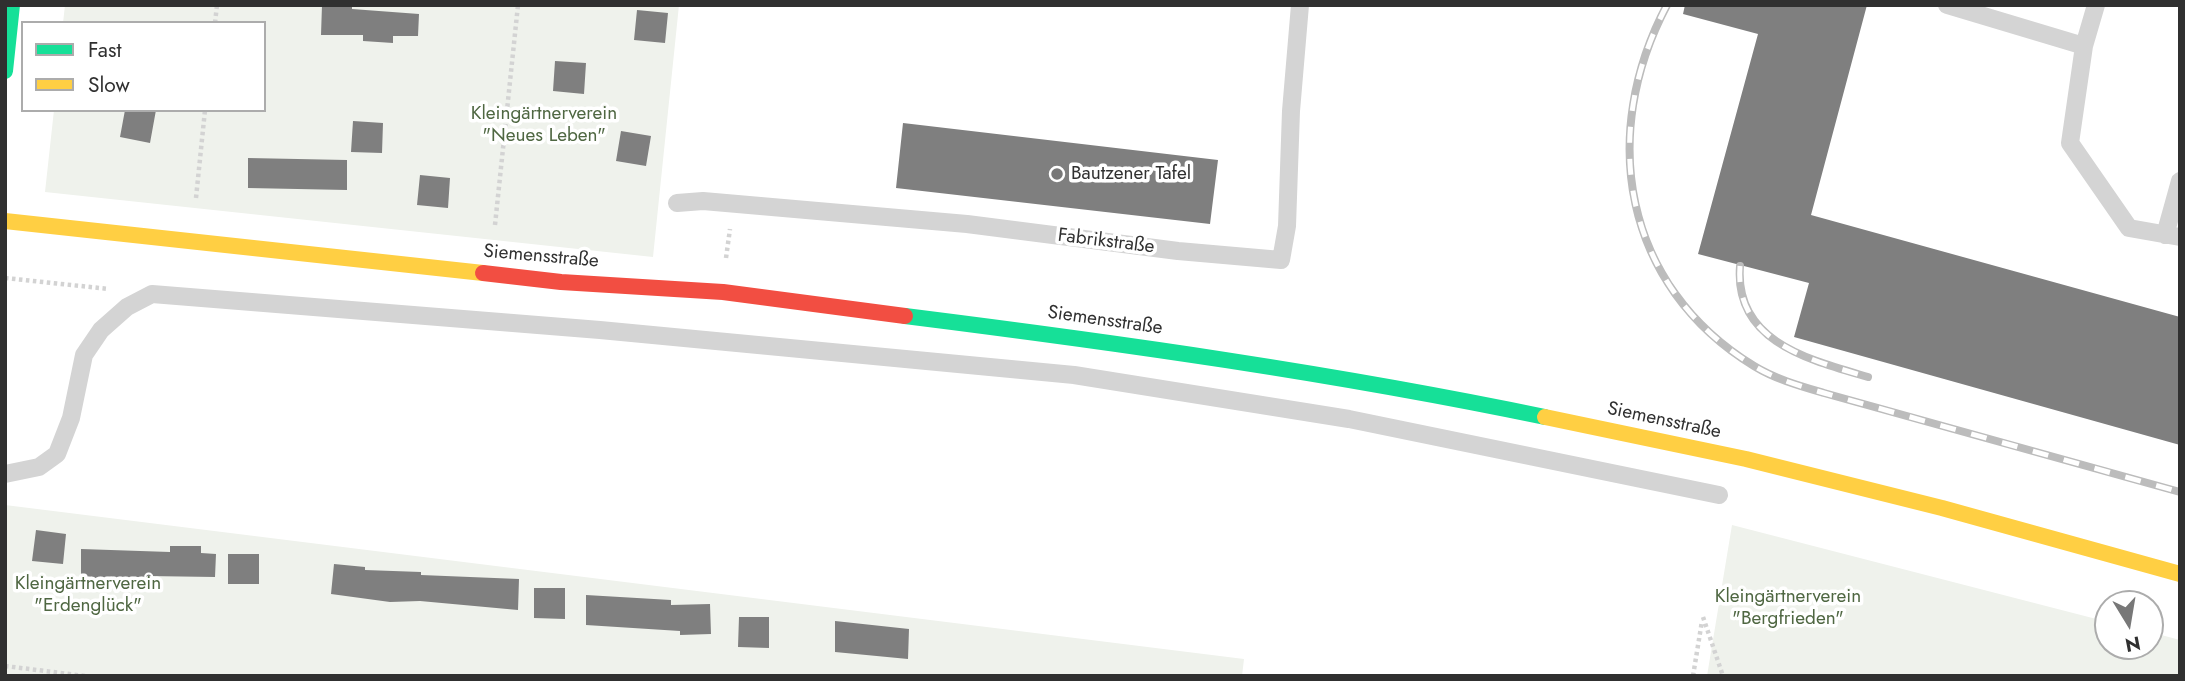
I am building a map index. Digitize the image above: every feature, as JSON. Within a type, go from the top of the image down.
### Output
[{"type":"main road","points":[[5,71],[12,5]]},
{"type":"main road","name":"Siemensstraße","points":[[5,221],[561,282],[723,292],[1139,346],[1390,385],[1746,459],[1942,508],[2180,574]]},
{"type":"lane","name":"Fabrikstraße","points":[[677,203],[733,204],[967,224],[1178,251],[1281,260],[1287,226],[1291,111],[1300,5]]},
{"type":"lane","points":[[1947,5],[2084,46]]},
{"type":"lane","points":[[2096,5],[2084,46],[2070,143],[2129,228],[2172,236],[2180,181]]},
{"type":"lane","points":[[5,474],[39,467],[57,454],[71,418],[85,355],[102,330],[127,307],[152,294],[600,330],[1074,375],[1349,419],[1719,495]]},
{"type":"path","points":[[495,225],[518,5]]},
{"type":"path","points":[[195,198],[205,112]]},
{"type":"path","points":[[724,270],[733,204]]},
{"type":"path","points":[[5,278],[152,294]]},
{"type":"path","points":[[1693,676],[1703,617],[1723,676]]},
{"type":"path","points":[[5,666],[85,676]]},
{"type":"green space","name":"Kleingärtnerverein \"Neues Leben\"","points":[[65,5],[679,5],[653,257],[45,192],[54,112],[266,112],[266,21],[63,21]]},
{"type":"green space","name":"Kleingärtnerverein \"Erdenglück\"","points":[[5,505],[1244,659],[1242,676],[5,676]]},
{"type":"green space","name":"Kleingärtnerverein \"Bergfrieden\"","points":[[1732,525],[2094,618],[2094,660],[2164,660],[2164,636],[2180,640],[2180,676],[1707,676]]},
{"type":"building","points":[[322,5],[352,5],[352,9],[419,14],[418,36],[393,36],[393,43],[363,41],[363,35],[321,35]]},
{"type":"building","points":[[1685,5],[1867,5],[1811,215],[2180,317],[2180,445],[1794,337],[1809,283],[1698,254],[1758,34],[1683,14]]},
{"type":"building","points":[[637,10],[668,13],[665,43],[634,40]]},
{"type":"building","points":[[555,61],[586,63],[584,94],[553,91]]},
{"type":"building","points":[[125,112],[156,112],[150,143],[120,137]]},
{"type":"building","points":[[353,121],[383,123],[382,153],[351,152]]},
{"type":"building","name":"Bautzener Tafel","points":[[903,123],[1218,160],[1210,224],[896,188]]},
{"type":"building","points":[[621,131],[651,136],[646,166],[616,161]]},
{"type":"building","points":[[248,158],[347,160],[347,190],[248,188]]},
{"type":"building","points":[[420,175],[450,178],[448,208],[417,205]]},
{"type":"building","points":[[36,530],[66,534],[63,564],[32,561]]},
{"type":"building","points":[[170,546],[201,546],[201,553],[216,554],[215,577],[147,576],[146,582],[81,579],[81,549],[170,552]]},
{"type":"building","points":[[228,554],[259,554],[259,584],[228,584]]},
{"type":"building","points":[[334,564],[365,567],[365,570],[421,572],[421,575],[519,579],[518,610],[420,601],[390,602],[331,594]]},
{"type":"building","points":[[534,588],[565,588],[565,619],[534,618]]},
{"type":"building","points":[[586,595],[671,600],[671,605],[710,604],[711,634],[680,635],[680,631],[586,625]]},
{"type":"building","points":[[739,617],[769,617],[769,648],[738,647]]},
{"type":"building","points":[[835,621],[909,629],[908,659],[835,652]]},
{"type":"railway","points":[[1667,5],[1646,55],[1633,105],[1630,155],[1636,204],[1651,251],[1675,294],[1710,333],[1754,366],[1797,385],[2180,492]]},
{"type":"railway","points":[[1740,266],[1741,292],[1749,313],[1763,330],[1780,344],[1800,354],[1868,377]]},
{"type":"traffic: fast","points":[[5,71],[12,5]]},
{"type":"traffic: fast","points":[[905,316],[1226,360],[1386,386],[1545,417]]},
{"type":"traffic: slow","points":[[5,221],[483,273]]},
{"type":"traffic: slow","points":[[1545,417],[1746,459],[1942,508],[2180,574]]},
{"type":"traffic: jam","points":[[483,273],[561,282],[723,292],[905,316]]},
{"type":"place","name":"Bautzener Tafel","points":[[1057,174]]}]
